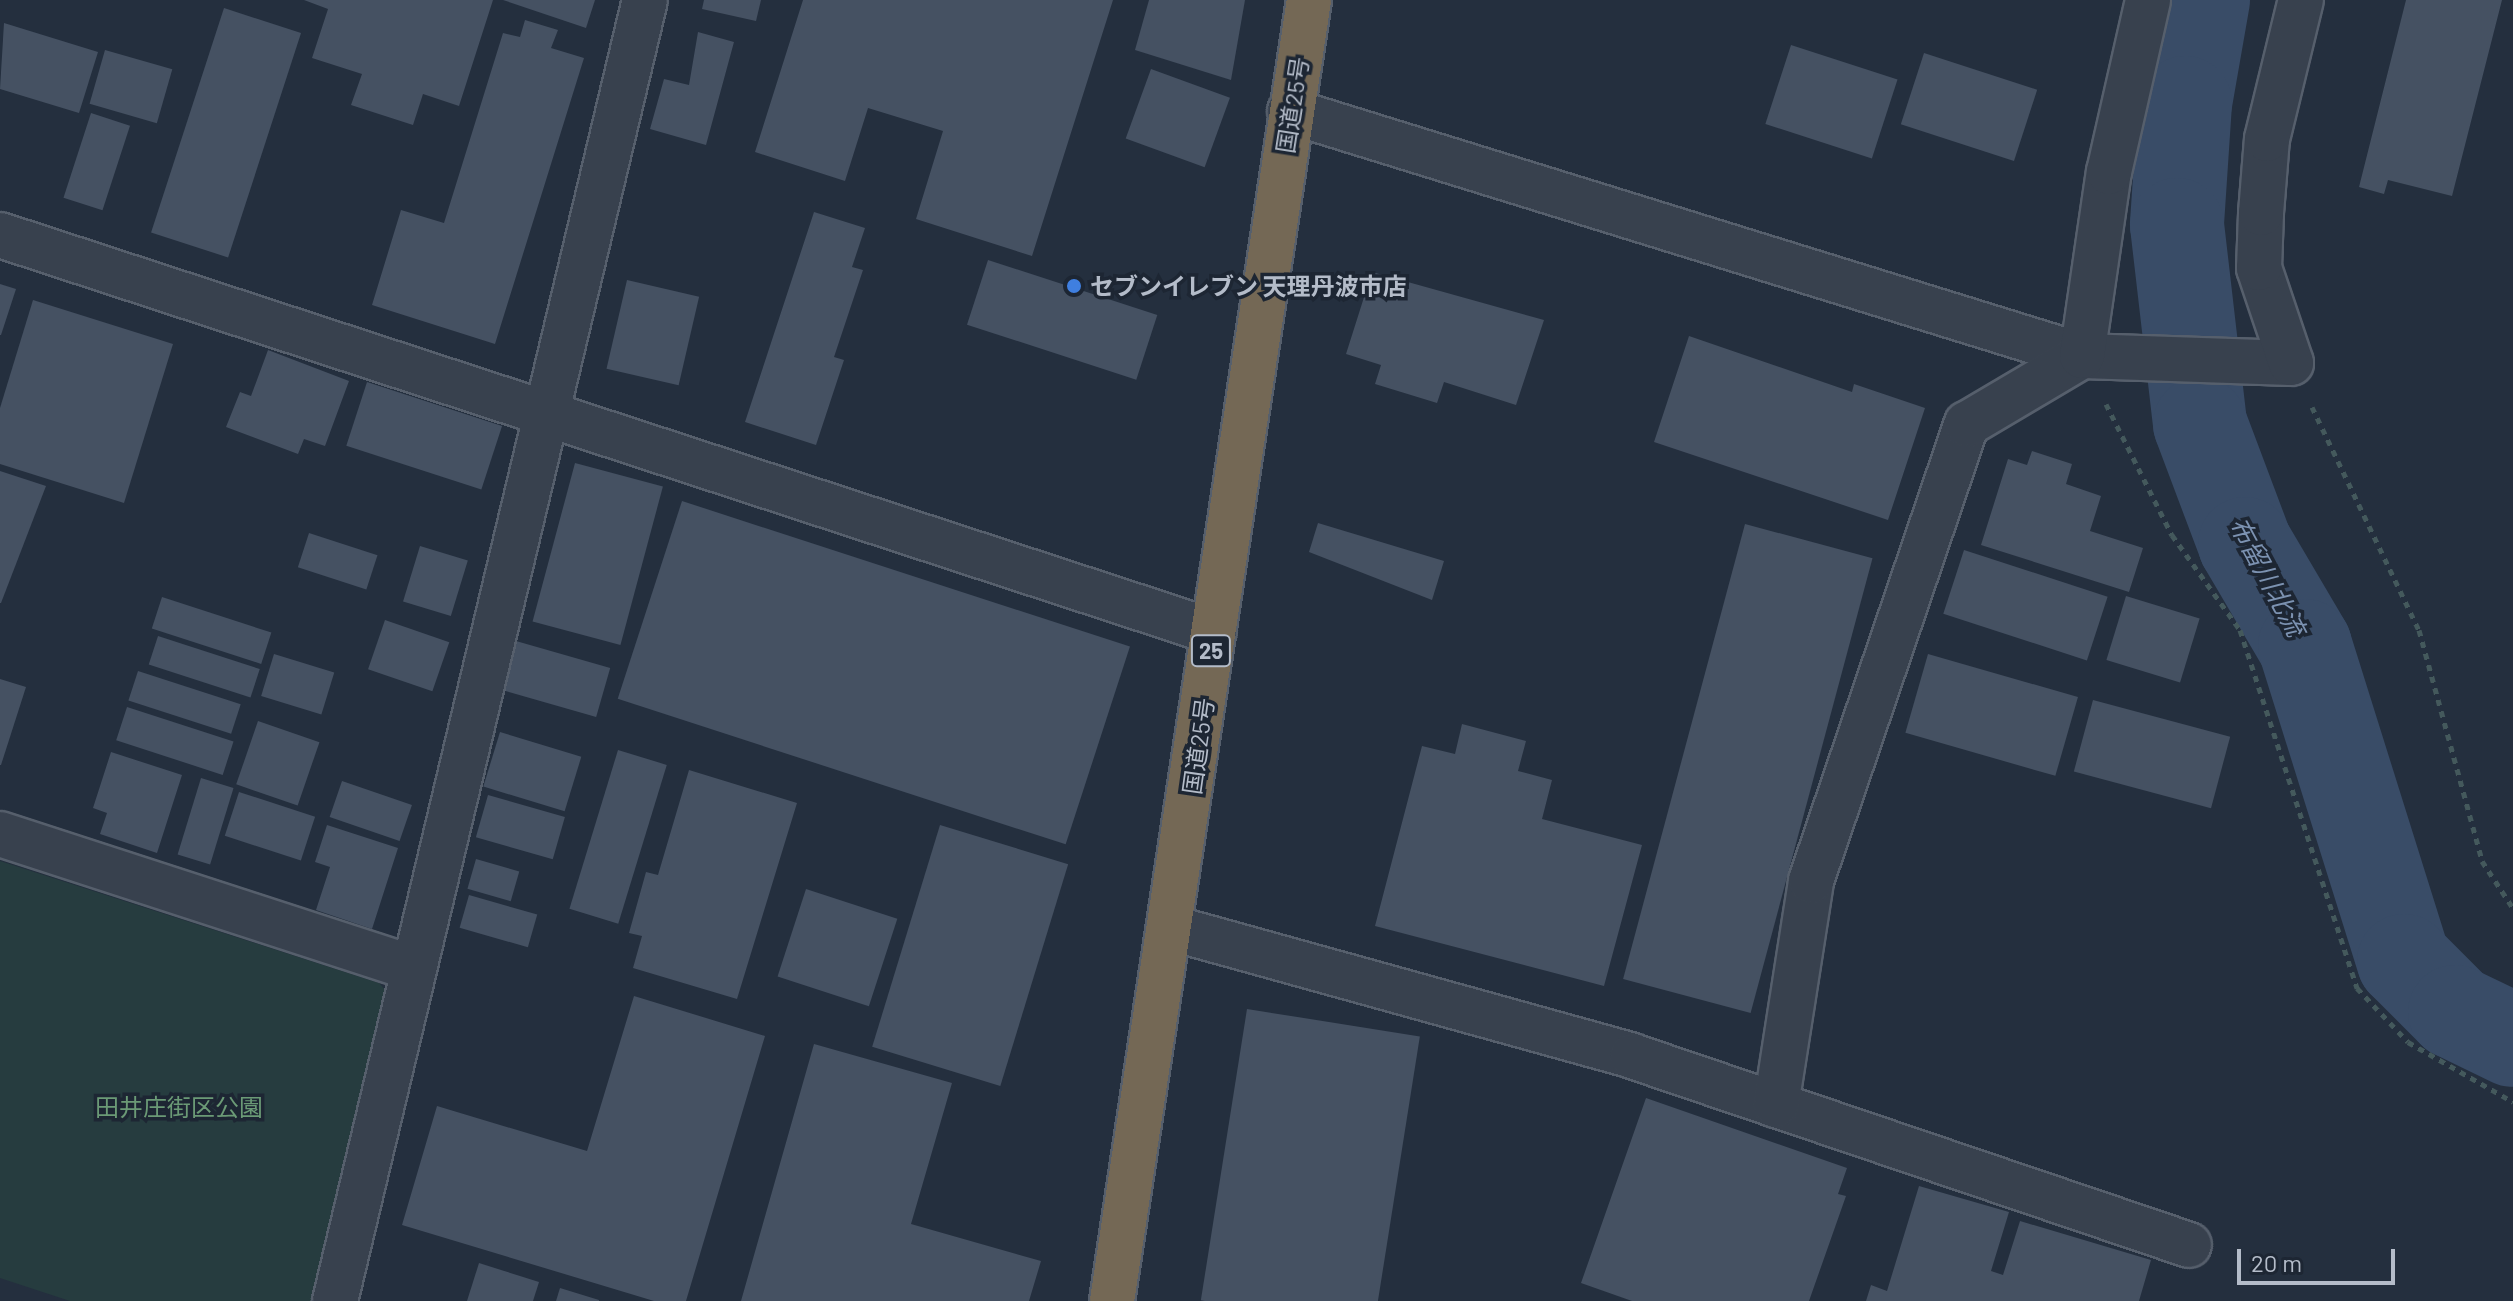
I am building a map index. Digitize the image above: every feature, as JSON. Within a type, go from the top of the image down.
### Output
[{"type":"highway","name":"国道25号","points":[[1112,1301],[1172,928],[1290,111],[1309,0]]},
{"type":"street","points":[[335,1301],[410,967],[645,0]]},
{"type":"street","points":[[2082,356],[2109,172],[2148,0]]},
{"type":"street","points":[[1290,111],[2082,356],[2276,363],[2259,268],[2267,139],[2301,0]]},
{"type":"street","points":[[0,235],[544,408],[1214,632]]},
{"type":"street","points":[[1776,1105],[1811,881],[1967,424],[2082,356]]},
{"type":"street","points":[[0,834],[410,967]]},
{"type":"street","points":[[1172,928],[1632,1056],[2189,1245]]},
{"type":"path","points":[[2082,356],[2172,535],[2240,630],[2357,988],[2408,1042],[2513,1102]]},
{"type":"path","points":[[2276,363],[2419,630],[2482,861],[2513,908]]},
{"type":"green space","name":"田井庄街区公園","points":[[0,861],[379,983],[389,994],[317,1301],[70,1301],[0,1278]]},
{"type":"building","points":[[304,0],[493,0],[459,106],[423,94],[413,125],[351,105],[362,74],[312,58],[328,9]]},
{"type":"building","points":[[503,0],[595,0],[586,28]]},
{"type":"building","points":[[704,0],[761,0],[756,21],[702,9]]},
{"type":"building","points":[[803,0],[1113,0],[1032,256],[916,219],[943,131],[868,108],[845,181],[755,152]]},
{"type":"building","points":[[1149,0],[1245,0],[1231,80],[1135,50]]},
{"type":"building","points":[[2406,0],[2502,0],[2452,196],[2388,180],[2384,194],[2359,187]]},
{"type":"building","points":[[224,8],[301,33],[228,257],[151,232]]},
{"type":"building","points":[[525,20],[558,30],[551,48],[584,58],[495,344],[372,305],[401,210],[444,223],[503,33],[520,37]]},
{"type":"building","points":[[4,23],[98,52],[79,113],[0,89]]},
{"type":"building","points":[[698,32],[734,42],[706,145],[650,129],[664,79],[689,85]]},
{"type":"building","points":[[1791,45],[1898,80],[1872,159],[1765,124]]},
{"type":"building","points":[[105,50],[172,69],[157,123],[90,104]]},
{"type":"building","points":[[1924,53],[2037,90],[2014,161],[1901,124]]},
{"type":"building","points":[[1151,69],[1230,98],[1205,167],[1126,139]]},
{"type":"building","points":[[91,113],[130,126],[102,210],[63,198]]},
{"type":"building","points":[[814,212],[865,228],[852,267],[863,270],[834,357],[844,360],[816,445],[745,422]]},
{"type":"building","points":[[988,260],[1157,315],[1136,380],[967,325]]},
{"type":"building","points":[[1372,272],[1544,320],[1516,405],[1444,382],[1437,403],[1375,384],[1381,365],[1346,354]]},
{"type":"building","points":[[627,280],[699,297],[679,385],[607,369]]},
{"type":"building","points":[[0,284],[16,289],[1,335],[0,335]]},
{"type":"building","points":[[33,300],[173,344],[124,503],[0,464],[0,408]]},
{"type":"building","points":[[1689,336],[1852,392],[1854,384],[1925,408],[1888,520],[1654,442]]},
{"type":"building","points":[[268,350],[349,381],[325,446],[304,439],[298,454],[226,427],[240,392],[251,396]]},
{"type":"building","points":[[367,382],[502,426],[481,490],[346,446]]},
{"type":"building","points":[[2032,451],[2072,464],[2066,484],[2101,496],[2090,531],[2143,548],[2129,592],[1981,545],[2008,459],[2027,465]]},
{"type":"building","points":[[575,463],[663,487],[620,645],[533,621]]},
{"type":"building","points":[[0,471],[46,486],[1,603],[0,603]]},
{"type":"building","points":[[682,501],[1130,647],[1066,844],[618,699]]},
{"type":"building","points":[[1318,523],[1444,561],[1432,600],[1309,552]]},
{"type":"building","points":[[1745,524],[1873,558],[1751,1013],[1623,979]]},
{"type":"building","points":[[309,533],[377,555],[366,589],[298,567]]},
{"type":"building","points":[[420,546],[468,561],[451,616],[403,601]]},
{"type":"building","points":[[1964,550],[2108,597],[2087,660],[1943,614]]},
{"type":"building","points":[[2126,596],[2200,619],[2180,683],[2106,660]]},
{"type":"building","points":[[162,597],[271,633],[261,664],[152,628]]},
{"type":"building","points":[[385,620],[449,642],[432,691],[368,669]]},
{"type":"building","points":[[158,636],[260,669],[250,698],[149,665]]},
{"type":"building","points":[[516,641],[610,668],[596,717],[502,690]]},
{"type":"building","points":[[274,654],[334,672],[321,714],[261,696]]},
{"type":"building","points":[[1928,654],[2078,697],[2055,776],[1905,733]]},
{"type":"building","points":[[138,671],[241,704],[231,734],[128,700]]},
{"type":"building","points":[[0,679],[26,687],[1,765],[0,765]]},
{"type":"building","points":[[2093,700],[2230,737],[2211,808],[2074,771]]},
{"type":"building","points":[[127,707],[234,742],[223,775],[116,740]]},
{"type":"building","points":[[258,721],[319,742],[298,806],[236,784]]},
{"type":"building","points":[[1462,724],[1526,741],[1518,771],[1552,780],[1542,819],[1642,845],[1604,986],[1375,926],[1422,746],[1455,754]]},
{"type":"building","points":[[500,732],[581,757],[565,811],[483,787]]},
{"type":"building","points":[[618,750],[667,765],[618,924],[569,909]]},
{"type":"building","points":[[111,752],[182,775],[157,853],[100,834],[107,813],[93,808]]},
{"type":"building","points":[[689,770],[797,803],[737,999],[633,968],[642,936],[629,933],[646,872],[658,875]]},
{"type":"building","points":[[201,778],[234,788],[210,864],[178,855]]},
{"type":"building","points":[[342,781],[412,805],[400,841],[330,817]]},
{"type":"building","points":[[239,792],[315,817],[301,860],[225,836]]},
{"type":"building","points":[[488,795],[565,817],[553,859],[476,837]]},
{"type":"building","points":[[327,825],[398,848],[372,929],[316,910],[330,867],[315,862]]},
{"type":"building","points":[[940,825],[1068,864],[1000,1086],[872,1047]]},
{"type":"building","points":[[476,859],[519,871],[511,901],[467,889]]},
{"type":"building","points":[[806,889],[897,919],[869,1006],[778,976]]},
{"type":"building","points":[[469,895],[537,915],[528,947],[460,928]]},
{"type":"building","points":[[634,996],[765,1036],[686,1301],[654,1301],[402,1225],[437,1106],[587,1151]]},
{"type":"building","points":[[1247,1009],[1420,1036],[1378,1301],[1201,1300]]},
{"type":"building","points":[[814,1044],[952,1083],[911,1224],[1041,1261],[1029,1301],[741,1301]]},
{"type":"building","points":[[1646,1098],[1847,1168],[1838,1194],[1846,1196],[1809,1301],[1632,1301],[1581,1283]]},
{"type":"building","points":[[1919,1186],[2009,1212],[1991,1271],[2003,1275],[2020,1221],[2151,1260],[2139,1301],[1866,1301],[1871,1285],[1887,1291]]},
{"type":"building","points":[[479,1263],[539,1282],[533,1301],[467,1301]]},
{"type":"building","points":[[560,1288],[599,1300],[599,1301],[556,1301]]},
{"type":"waterway","name":"布留川北流","points":[[2203,0],[2185,103],[2177,225],[2200,424],[2245,544],[2305,646],[2404,961],[2455,1012],[2513,1040]]},
{"type":"place","name":"セブンイレブン 天理丹波市店","points":[[1074,286]]}]
